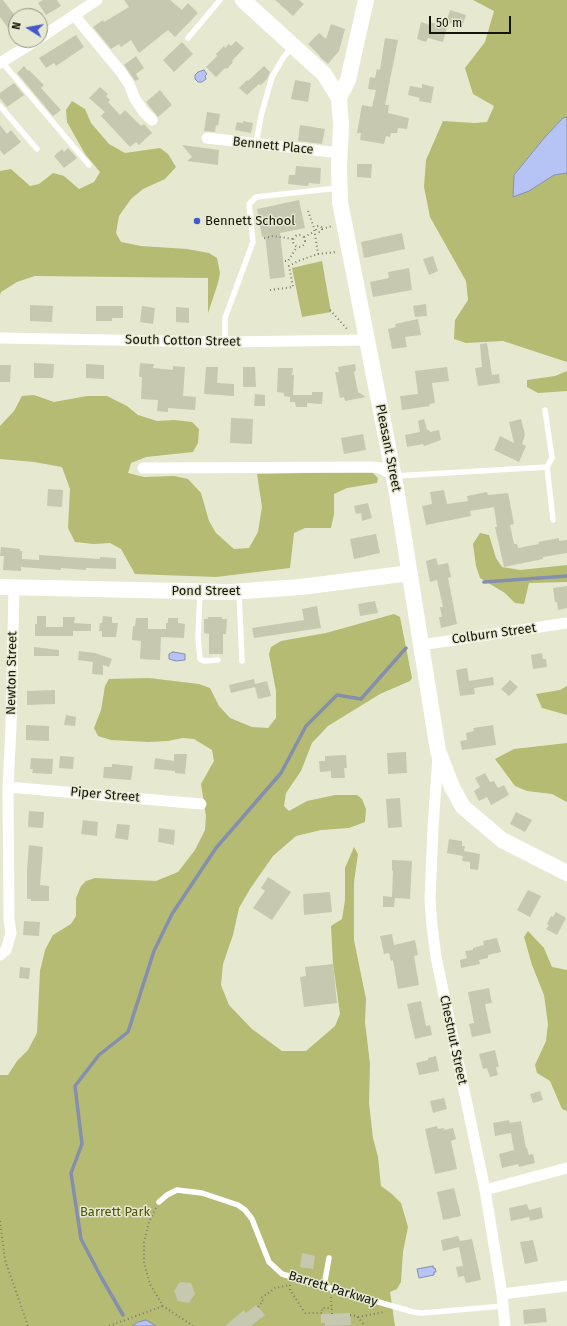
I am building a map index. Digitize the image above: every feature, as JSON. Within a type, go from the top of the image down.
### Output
[{"type":"street","points":[[48,33],[97,0]]},
{"type":"street","name":"Pleasant Street","points":[[243,0],[324,74],[339,98],[341,126],[340,202],[394,476],[438,751],[452,787],[463,807],[502,840],[567,873]]},
{"type":"street","points":[[339,98],[351,70],[366,0]]},
{"type":"street","points":[[74,15],[121,72],[129,84],[135,99],[152,120]]},
{"type":"street","points":[[1,63],[24,48]]},
{"type":"street","name":"Bennett Place","points":[[207,138],[340,153]]},
{"type":"street","name":"South Cotton Street","points":[[0,338],[225,342],[367,340]]},
{"type":"street","points":[[143,468],[371,467],[381,468],[394,476]]},
{"type":"street","name":"Pond Street","points":[[7,587],[239,591],[302,587],[410,573]]},
{"type":"street","name":"Newton Street","points":[[3,953],[9,943],[11,933],[9,920],[6,792],[11,727],[7,587]]},
{"type":"street","name":"Colburn Street","points":[[421,645],[567,623]]},
{"type":"street","name":"Chestnut Street","points":[[438,751],[430,899],[432,926],[436,956],[485,1190],[502,1294],[505,1326]]},
{"type":"street","name":"Piper Street","points":[[6,792],[201,804]]},
{"type":"street","points":[[485,1190],[567,1168]]},
{"type":"street","points":[[502,1294],[567,1286]]},
{"type":"lane","points":[[188,38],[220,0]]},
{"type":"lane","points":[[256,144],[261,116],[272,77],[282,58],[293,46]]},
{"type":"lane","points":[[1,63],[89,165]]},
{"type":"lane","points":[[0,106],[37,149]]},
{"type":"lane","points":[[225,342],[225,318],[253,242],[249,204],[256,197],[339,188]]},
{"type":"lane","points":[[545,410],[552,458],[547,467],[552,520]]},
{"type":"lane","points":[[394,476],[547,467]]},
{"type":"lane","points":[[200,591],[198,638],[200,659],[204,661],[218,660]]},
{"type":"lane","points":[[239,591],[242,661]]},
{"type":"lane","name":"Barrett Parkway","points":[[159,1202],[167,1195],[177,1190],[202,1193],[238,1205],[245,1210],[252,1219],[269,1262],[282,1274],[411,1312],[423,1313],[503,1306]]},
{"type":"lane","points":[[324,1286],[329,1258]]},
{"type":"path","points":[[308,211],[315,230],[318,254]]},
{"type":"path","points":[[304,237],[320,226],[322,229]]},
{"type":"path","points":[[315,230],[320,232],[322,229],[333,226]]},
{"type":"path","points":[[293,239],[298,234],[304,237]]},
{"type":"path","points":[[264,238],[273,236],[293,239]]},
{"type":"path","points":[[285,261],[288,261],[297,247],[304,245],[304,237]]},
{"type":"path","points":[[293,239],[294,244],[297,247]]},
{"type":"path","points":[[270,290],[293,287],[289,266],[318,254],[338,252]]},
{"type":"path","points":[[330,310],[349,331]]},
{"type":"path","points":[[159,1202],[149,1222],[144,1242],[144,1263],[150,1284],[163,1306],[193,1326]]},
{"type":"path","points":[[0,1221],[5,1260],[28,1326]]},
{"type":"path","points":[[258,1306],[263,1301],[261,1298],[275,1288],[290,1285],[290,1290],[305,1313],[322,1313],[322,1308],[332,1308]]},
{"type":"path","points":[[331,1293],[332,1314]]},
{"type":"path","points":[[109,1326],[163,1306]]},
{"type":"path","points":[[358,1317],[384,1312],[388,1306]]},
{"type":"path","points":[[350,1314],[358,1317],[365,1326]]},
{"type":"green space","points":[[473,0],[567,0],[567,117],[563,118],[545,137],[514,175],[513,196],[529,191],[554,175],[567,173],[567,362],[503,341],[466,343],[454,339],[455,320],[468,300],[466,281],[430,217],[424,187],[426,160],[443,121],[474,123],[487,122],[494,106],[473,94],[465,68],[485,42],[494,11]]},
{"type":"green space","points":[[72,101],[85,109],[91,123],[109,144],[125,153],[160,148],[168,154],[176,167],[165,179],[143,189],[131,199],[119,216],[116,233],[121,242],[141,246],[187,249],[209,253],[217,258],[220,273],[208,313],[208,278],[35,276],[17,282],[1,292],[0,295],[0,171],[11,169],[30,186],[39,184],[53,173],[64,176],[79,189],[94,182],[100,172],[85,154],[67,122],[66,110]]},
{"type":"green space","points":[[322,261],[331,312],[302,317],[292,268]]},
{"type":"green space","points":[[567,371],[567,391],[538,393],[527,387],[527,380],[555,376]]},
{"type":"green space","points":[[34,395],[54,402],[87,396],[107,396],[127,406],[138,415],[157,421],[174,420],[192,422],[199,429],[198,443],[193,452],[146,457],[131,463],[128,473],[144,477],[174,476],[188,479],[201,493],[209,521],[216,533],[234,549],[249,548],[258,532],[262,507],[257,474],[372,472],[378,478],[377,483],[347,488],[334,494],[334,514],[331,528],[305,528],[294,533],[290,568],[216,577],[135,574],[121,549],[110,543],[94,544],[75,542],[68,528],[70,489],[62,467],[34,462],[0,459],[0,426],[14,411],[22,396]]},
{"type":"green space","points":[[480,533],[489,535],[496,558],[502,567],[520,570],[567,565],[567,582],[529,583],[524,604],[515,603],[505,593],[480,578],[476,566],[473,544]]},
{"type":"green space","name":"Barrett Park","points":[[394,614],[400,617],[412,678],[410,681],[380,694],[328,726],[312,743],[301,771],[286,793],[284,806],[289,811],[307,801],[335,795],[357,795],[362,799],[366,809],[365,822],[349,828],[321,830],[296,836],[273,856],[239,908],[233,935],[223,964],[221,985],[229,1005],[252,1029],[282,1051],[306,1051],[335,1026],[340,1014],[333,964],[331,926],[342,919],[345,900],[345,868],[354,847],[358,854],[354,882],[354,940],[366,999],[365,1022],[370,1064],[369,1103],[373,1138],[378,1157],[381,1186],[401,1203],[408,1227],[403,1252],[401,1282],[397,1289],[390,1292],[395,1326],[0,1326],[0,1075],[8,1075],[17,1061],[28,1050],[37,1033],[40,971],[45,950],[53,935],[71,924],[76,916],[76,898],[81,886],[86,881],[95,878],[156,881],[178,872],[195,850],[205,830],[206,816],[201,784],[214,761],[212,750],[194,739],[183,738],[168,741],[148,742],[111,740],[98,736],[94,728],[101,710],[105,686],[109,679],[149,678],[199,684],[210,688],[219,706],[230,718],[252,727],[268,728],[276,718],[276,691],[269,654],[271,647],[281,641],[326,633]]},
{"type":"green space","points":[[567,686],[567,715],[542,708],[536,694],[560,690]]},
{"type":"green space","points":[[567,743],[567,802],[552,794],[527,791],[515,786],[495,759],[514,749]]},
{"type":"green space","points":[[528,931],[544,948],[552,967],[567,970],[567,1111],[562,1109],[550,1081],[537,1073],[535,1065],[546,1041],[548,1024],[544,995],[532,965],[524,937]]},
{"type":"water","points":[[204,70],[207,74],[205,76],[206,79],[202,82],[198,82],[195,79],[195,75]]},
{"type":"water","points":[[567,117],[567,173],[554,175],[529,191],[513,197],[514,175],[545,137],[563,118]]},
{"type":"water","points":[[173,652],[185,654],[185,660],[176,661],[169,659],[169,654]]},
{"type":"water","points":[[433,1266],[436,1272],[434,1272],[434,1275],[419,1278],[417,1269]]},
{"type":"water","points":[[146,1320],[156,1326],[132,1326],[138,1322]]},
{"type":"building","points":[[0,0],[3,0],[9,8],[8,28],[0,17]]},
{"type":"building","points":[[43,0],[57,0],[61,6],[48,14],[48,8],[41,8],[38,3]]},
{"type":"building","points":[[124,0],[170,0],[182,10],[188,3],[198,13],[175,37],[168,30],[139,53],[131,40],[121,47],[119,44],[111,49],[93,27],[103,20],[104,22],[129,7]]},
{"type":"building","points":[[275,0],[299,0],[304,4],[293,16]]},
{"type":"building","points":[[450,10],[466,15],[462,27],[446,22]]},
{"type":"building","points":[[421,22],[430,25],[430,22],[447,27],[443,42],[428,38],[426,42],[417,39]]},
{"type":"building","points":[[331,24],[345,29],[339,51],[328,64],[308,44],[319,33],[326,39]]},
{"type":"building","points":[[76,35],[84,47],[56,66],[54,63],[46,68],[39,58]]},
{"type":"building","points":[[385,38],[398,40],[385,105],[389,105],[388,113],[409,118],[407,129],[398,128],[397,133],[391,133],[390,137],[386,136],[384,144],[360,140],[361,133],[357,133],[362,105],[372,107],[376,90],[368,89],[370,77],[375,78],[377,69],[380,70]]},
{"type":"building","points":[[236,41],[244,48],[227,69],[225,68],[216,77],[206,67],[224,46],[225,48],[229,44],[231,46]]},
{"type":"building","points":[[182,42],[193,54],[174,72],[163,60]]},
{"type":"building","points":[[136,56],[144,68],[136,74],[139,79],[135,81],[124,65]]},
{"type":"building","points":[[24,66],[44,85],[41,88],[61,110],[53,116],[17,73]]},
{"type":"building","points":[[264,66],[270,72],[267,79],[247,95],[239,88]]},
{"type":"building","points":[[295,80],[311,83],[308,102],[291,99]]},
{"type":"building","points":[[14,83],[24,95],[7,107],[0,98],[0,93]]},
{"type":"building","points":[[422,84],[434,87],[431,103],[419,101],[420,98],[408,95],[410,86],[422,88]]},
{"type":"building","points":[[100,87],[108,94],[106,96],[110,100],[108,102],[120,115],[125,110],[141,126],[144,124],[152,133],[139,145],[136,142],[130,147],[101,116],[105,112],[89,98]]},
{"type":"building","points":[[160,90],[172,105],[158,117],[146,102]]},
{"type":"building","points":[[207,112],[220,114],[218,126],[216,125],[215,132],[204,131]]},
{"type":"building","points":[[243,121],[253,123],[251,133],[235,130],[237,122],[243,123]]},
{"type":"building","points":[[0,125],[7,134],[11,130],[21,142],[4,155],[0,150]]},
{"type":"building","points":[[300,125],[325,129],[322,144],[298,141]]},
{"type":"building","points":[[182,145],[219,150],[218,165],[187,161],[192,157]]},
{"type":"building","points":[[68,148],[77,158],[64,168],[54,156],[62,149],[64,152]]},
{"type":"building","points":[[357,164],[372,164],[371,178],[357,177]]},
{"type":"building","points":[[296,166],[321,168],[320,184],[309,183],[308,186],[288,184],[289,175],[295,175]]},
{"type":"building","points":[[299,200],[305,228],[280,233],[285,277],[270,279],[265,236],[262,237],[257,209]]},
{"type":"building","points":[[402,233],[405,249],[364,258],[361,242]]},
{"type":"building","points":[[433,256],[438,271],[429,275],[423,259]]},
{"type":"building","points":[[409,268],[412,290],[373,297],[370,282],[389,278],[388,272]]},
{"type":"building","points":[[426,304],[427,316],[415,317],[413,306]]},
{"type":"building","points":[[30,305],[53,306],[52,322],[30,321]]},
{"type":"building","points":[[96,306],[123,306],[123,318],[112,318],[112,321],[96,321]]},
{"type":"building","points":[[142,306],[155,308],[153,324],[140,322]]},
{"type":"building","points":[[176,307],[189,308],[189,323],[176,322]]},
{"type":"building","points":[[418,319],[421,335],[405,337],[407,347],[392,349],[388,329],[396,327],[395,324]]},
{"type":"building","points":[[487,343],[492,375],[499,374],[500,383],[478,386],[475,368],[482,367],[480,344]]},
{"type":"building","points":[[34,363],[54,364],[53,378],[34,378]]},
{"type":"building","points":[[140,363],[154,364],[153,368],[173,370],[173,366],[185,367],[183,396],[196,397],[195,410],[168,408],[168,412],[157,411],[158,400],[141,399],[142,377],[139,377]]},
{"type":"building","points":[[86,364],[104,365],[104,379],[86,378]]},
{"type":"building","points":[[355,364],[356,370],[354,372],[358,392],[366,397],[345,401],[344,397],[340,398],[335,372],[339,372],[338,367]]},
{"type":"building","points":[[0,365],[11,365],[10,382],[0,382]]},
{"type":"building","points":[[206,367],[218,367],[217,383],[234,384],[234,396],[204,394]]},
{"type":"building","points":[[243,367],[255,367],[256,387],[243,387]]},
{"type":"building","points":[[447,367],[449,381],[432,383],[435,403],[429,404],[430,406],[402,410],[400,396],[418,394],[415,371]]},
{"type":"building","points":[[278,368],[293,368],[293,395],[312,395],[312,392],[323,392],[322,404],[307,403],[307,407],[296,407],[295,402],[290,402],[290,397],[284,396],[284,393],[277,392]]},
{"type":"building","points":[[255,394],[265,395],[265,406],[254,406]]},
{"type":"building","points":[[231,418],[253,419],[252,444],[230,443]]},
{"type":"building","points":[[424,419],[427,430],[430,432],[439,430],[441,440],[424,446],[423,444],[407,447],[405,435],[420,432],[418,421]]},
{"type":"building","points":[[521,419],[525,435],[522,444],[526,446],[519,462],[494,450],[500,436],[514,443],[509,422]]},
{"type":"building","points":[[363,434],[366,450],[344,454],[341,438]]},
{"type":"building","points":[[48,489],[63,490],[62,507],[47,506]]},
{"type":"building","points":[[444,490],[447,504],[468,501],[467,496],[487,492],[488,495],[508,493],[514,524],[510,525],[514,544],[517,544],[518,548],[559,538],[559,541],[567,540],[567,553],[543,557],[543,559],[504,567],[495,527],[497,527],[494,507],[470,511],[471,516],[426,525],[422,506],[432,504],[430,492]]},
{"type":"building","points":[[368,503],[372,518],[362,521],[361,513],[356,514],[354,506]]},
{"type":"building","points":[[376,534],[380,553],[354,559],[350,539]]},
{"type":"building","points":[[1,547],[20,549],[20,551],[22,551],[22,559],[39,560],[39,555],[100,559],[100,557],[116,558],[116,569],[86,568],[86,570],[61,568],[61,570],[21,567],[21,571],[3,570],[4,556],[0,556]]},
{"type":"building","points":[[436,558],[438,565],[448,563],[451,577],[448,578],[457,624],[441,628],[439,617],[442,617],[440,607],[443,607],[437,580],[430,582],[426,561]]},
{"type":"building","points":[[567,586],[567,608],[558,610],[553,588]]},
{"type":"building","points":[[375,601],[378,613],[360,616],[358,604]]},
{"type":"building","points":[[317,606],[321,628],[254,638],[252,628],[304,620],[302,609]]},
{"type":"building","points":[[37,616],[46,616],[46,627],[63,627],[63,617],[75,617],[74,623],[91,624],[91,631],[73,631],[73,636],[35,636]]},
{"type":"building","points":[[103,616],[112,617],[112,623],[118,623],[116,637],[102,637],[102,631],[99,631]]},
{"type":"building","points":[[208,617],[222,617],[222,619],[227,619],[226,634],[223,634],[223,654],[209,654],[209,634],[204,633],[204,619],[208,619]]},
{"type":"building","points":[[136,618],[148,618],[148,629],[166,629],[168,618],[178,618],[178,623],[185,624],[184,638],[161,637],[160,660],[140,659],[141,641],[132,640],[133,626],[135,626]]},
{"type":"building","points":[[34,647],[59,650],[59,656],[34,656]]},
{"type":"building","points":[[79,651],[95,653],[112,659],[109,667],[103,665],[103,675],[92,674],[93,662],[78,660]]},
{"type":"building","points":[[542,653],[543,659],[546,659],[547,667],[533,669],[531,655]]},
{"type":"building","points":[[467,668],[469,681],[493,677],[494,685],[474,688],[475,694],[460,696],[456,670]]},
{"type":"building","points":[[254,679],[255,684],[267,681],[271,696],[258,699],[255,687],[231,693],[229,685]]},
{"type":"building","points":[[510,680],[518,687],[509,696],[501,689]]},
{"type":"building","points":[[55,690],[55,704],[27,705],[27,691]]},
{"type":"building","points":[[66,715],[76,717],[75,726],[64,725]]},
{"type":"building","points":[[26,725],[49,726],[49,741],[26,740]]},
{"type":"building","points":[[493,725],[496,745],[462,750],[460,741],[467,740],[466,733],[474,731],[473,728]]},
{"type":"building","points":[[406,752],[407,773],[388,774],[387,753]]},
{"type":"building","points":[[174,754],[187,754],[185,774],[175,773],[175,771],[154,769],[155,758],[174,761]]},
{"type":"building","points":[[346,755],[347,768],[344,768],[345,778],[331,778],[331,771],[320,772],[319,761],[325,761],[325,756]]},
{"type":"building","points":[[60,756],[74,757],[73,769],[59,768]]},
{"type":"building","points":[[31,758],[53,759],[52,774],[32,773],[33,769],[30,769]]},
{"type":"building","points":[[112,764],[133,766],[131,780],[103,778],[104,767],[112,767]]},
{"type":"building","points":[[485,773],[490,782],[494,781],[498,788],[504,785],[509,795],[491,805],[487,797],[479,801],[474,791],[480,787],[475,778]]},
{"type":"building","points":[[400,798],[402,827],[388,828],[386,799]]},
{"type":"building","points":[[29,811],[44,812],[43,828],[28,827]]},
{"type":"building","points":[[516,812],[532,820],[525,832],[510,824]]},
{"type":"building","points":[[83,820],[98,822],[97,836],[81,834]]},
{"type":"building","points":[[117,824],[130,825],[128,840],[115,838]]},
{"type":"building","points":[[159,828],[175,830],[174,845],[158,842]]},
{"type":"building","points":[[449,839],[462,841],[462,846],[465,846],[464,851],[480,854],[478,870],[470,869],[470,862],[462,861],[463,856],[447,853]]},
{"type":"building","points":[[29,845],[43,847],[40,885],[49,886],[49,901],[31,901],[31,899],[27,899]]},
{"type":"building","points":[[392,860],[412,861],[410,899],[395,898],[394,907],[383,907],[383,896],[392,897]]},
{"type":"building","points":[[268,877],[291,892],[272,920],[253,908],[265,891],[261,888]]},
{"type":"building","points":[[528,890],[541,896],[530,917],[517,910]]},
{"type":"building","points":[[330,892],[332,912],[304,915],[303,894]]},
{"type":"building","points":[[556,912],[566,918],[557,935],[546,929],[549,925],[547,924],[551,916],[553,917]]},
{"type":"building","points":[[24,921],[40,922],[39,936],[23,935]]},
{"type":"building","points":[[392,934],[394,945],[415,940],[418,955],[414,956],[419,985],[398,989],[393,960],[391,961],[389,953],[384,954],[380,936]]},
{"type":"building","points":[[497,938],[501,952],[488,955],[488,958],[479,960],[480,964],[461,968],[460,960],[467,958],[465,951],[473,950],[473,948],[484,945],[483,941]]},
{"type":"building","points":[[333,964],[337,1003],[304,1007],[300,977],[306,976],[305,967]]},
{"type":"building","points":[[20,967],[30,968],[29,979],[19,978]]},
{"type":"building","points":[[489,988],[492,1003],[485,1004],[491,1033],[472,1037],[469,1024],[474,1023],[468,992]]},
{"type":"building","points":[[421,1001],[426,1026],[430,1025],[432,1035],[415,1039],[407,1004]]},
{"type":"building","points":[[495,1050],[499,1067],[496,1067],[498,1075],[490,1077],[487,1068],[483,1069],[479,1054]]},
{"type":"building","points":[[436,1056],[439,1071],[419,1075],[416,1063]]},
{"type":"building","points":[[540,1091],[543,1100],[533,1103],[530,1094]]},
{"type":"building","points":[[444,1098],[447,1109],[433,1113],[430,1101]]},
{"type":"building","points":[[509,1120],[510,1123],[521,1121],[526,1148],[529,1155],[533,1154],[535,1163],[519,1167],[518,1164],[502,1168],[499,1154],[514,1150],[511,1133],[495,1136],[493,1123]]},
{"type":"building","points":[[437,1126],[438,1129],[444,1128],[444,1130],[453,1128],[456,1139],[451,1141],[457,1169],[435,1174],[425,1129]]},
{"type":"building","points":[[454,1188],[461,1216],[443,1220],[437,1192]]},
{"type":"building","points":[[527,1204],[529,1210],[541,1207],[543,1218],[530,1221],[529,1217],[511,1221],[509,1208]]},
{"type":"building","points":[[458,1236],[460,1241],[472,1239],[481,1280],[466,1283],[464,1276],[458,1277],[456,1267],[463,1266],[459,1247],[443,1251],[441,1240]]},
{"type":"building","points":[[533,1240],[538,1261],[525,1264],[520,1242]]},
{"type":"building","points":[[302,1253],[315,1256],[313,1269],[300,1267]]},
{"type":"building","points":[[180,1282],[191,1283],[195,1294],[189,1303],[178,1301],[174,1291]]},
{"type":"building","points":[[256,1305],[265,1315],[251,1326],[225,1326],[244,1310],[246,1313]]},
{"type":"building","points":[[545,1308],[547,1322],[524,1324],[523,1310]]},
{"type":"building","points":[[350,1313],[351,1325],[325,1326],[325,1323],[321,1323],[321,1314]]},
{"type":"waterway","points":[[484,582],[567,576]]},
{"type":"waterway","points":[[123,1315],[81,1239],[71,1173],[82,1144],[75,1086],[99,1055],[128,1032],[154,951],[172,914],[216,848],[281,773],[306,726],[337,695],[361,699],[406,648]]},
{"type":"place","name":"Bennett School","points":[[197,221]]}]
